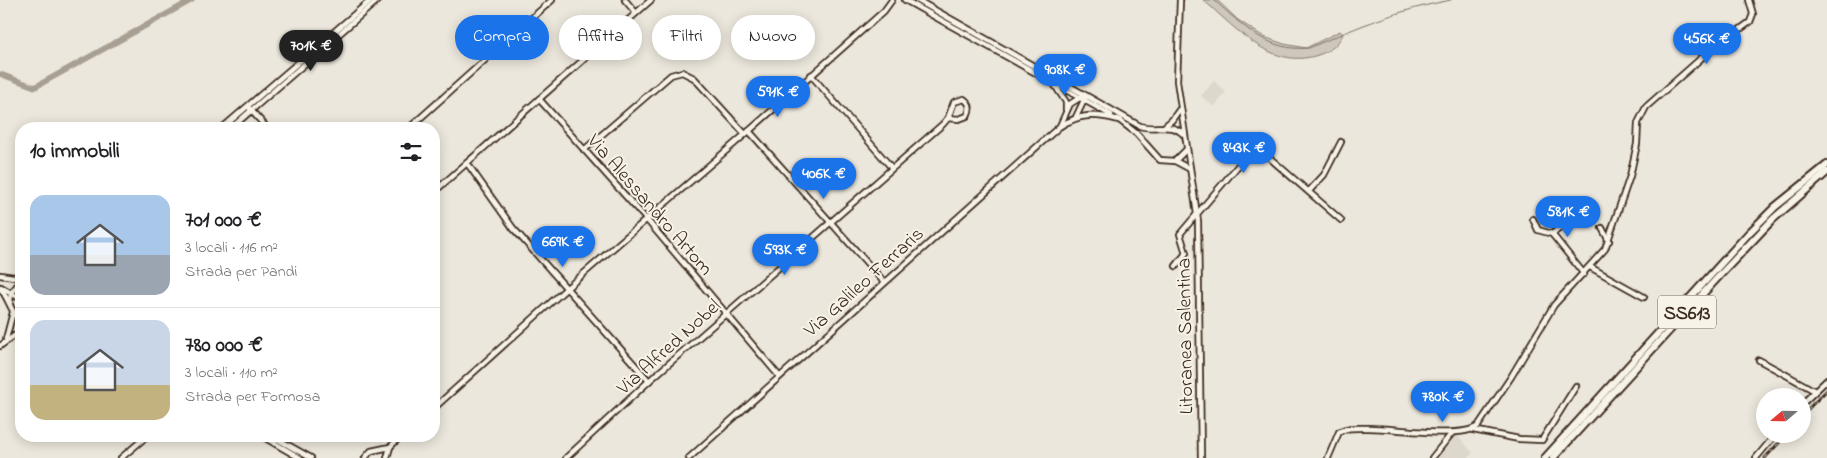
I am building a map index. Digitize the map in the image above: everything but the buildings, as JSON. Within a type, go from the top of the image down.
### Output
[{"type":"highway","name":"SS613","points":[[1545,458],[1748,234],[1775,207],[1827,165]]},
{"type":"highway","name":"SS613","points":[[1553,458],[1773,219],[1827,172]]},
{"type":"street","points":[[236,122],[249,108],[371,0]]},
{"type":"street","points":[[231,122],[378,0]]},
{"type":"street","points":[[416,122],[552,0]]},
{"type":"street","points":[[625,0],[636,13]]},
{"type":"street","points":[[440,187],[651,0]]},
{"type":"street","points":[[440,403],[567,288],[747,133],[884,11],[892,0]]},
{"type":"street","points":[[905,0],[1052,82],[1140,126],[1148,128],[1164,126],[1176,128],[1184,136]]},
{"type":"street","points":[[917,0],[1119,120],[1136,133],[1154,156],[1164,161],[1175,161],[1190,169]]},
{"type":"street","name":"Litoranea Salentina","points":[[1180,0],[1177,81],[1197,215],[1201,458]]},
{"type":"street","points":[[1473,430],[1501,393],[1554,305],[1601,256],[1609,241],[1630,176],[1637,144],[1638,122],[1646,107],[1706,54],[1750,22],[1753,14],[1750,0]]},
{"type":"street","points":[[584,150],[672,75],[682,72],[694,78],[747,133],[884,282]]},
{"type":"street","points":[[811,75],[891,167]]},
{"type":"street","points":[[1052,82],[1061,92],[1066,102],[1066,112]]},
{"type":"street","points":[[1076,117],[1083,98]]},
{"type":"street","name":"Via Galileo Ferraris","points":[[1059,127],[1070,104],[1083,98]]},
{"type":"street","name":"Via Alessandro Artom","points":[[539,99],[647,220],[779,376]]},
{"type":"street","name":"Via Alfred Nobel","points":[[566,458],[649,381],[831,223],[891,167],[948,118],[951,107],[959,99],[969,102],[970,107],[967,116],[959,119],[948,118]]},
{"type":"street","points":[[249,108],[262,122]]},
{"type":"street","points":[[1164,126],[1172,120],[1180,108]]},
{"type":"street","name":"Via Galileo Ferraris","points":[[689,458],[1059,127],[1076,117],[1101,114],[1119,120]]},
{"type":"street","points":[[1308,191],[1324,175],[1341,142]]},
{"type":"street","points":[[1176,266],[1186,253],[1180,234],[1254,147],[1257,147],[1341,220]]},
{"type":"street","points":[[1175,161],[1186,149]]},
{"type":"street","points":[[468,162],[513,228],[649,381]]},
{"type":"street","points":[[1532,219],[1538,230],[1552,234],[1584,274]]},
{"type":"street","points":[[1552,234],[1572,219]]},
{"type":"street","points":[[1602,228],[1609,241]]},
{"type":"street","points":[[1590,268],[1644,297]]},
{"type":"street","points":[[0,275],[15,278]]},
{"type":"street","points":[[0,287],[15,295]]},
{"type":"street","points":[[0,287],[15,314]]},
{"type":"street","points":[[11,306],[11,293],[15,287]]},
{"type":"street","points":[[6,339],[13,312]]},
{"type":"street","points":[[0,346],[6,339],[15,334]]},
{"type":"street","points":[[1759,360],[1815,391]]},
{"type":"street","points":[[1811,395],[1827,380]]},
{"type":"street","points":[[1328,458],[1339,432],[1347,428],[1385,427],[1452,433],[1473,430],[1519,439],[1542,440],[1576,386]]},
{"type":"street","points":[[1432,458],[1452,433]]},
{"type":"street","points":[[121,458],[139,442]]},
{"type":"street","points":[[272,442],[300,458]]},
{"type":"street","points":[[283,442],[311,458]]},
{"type":"street","points":[[387,458],[390,447],[395,442]]},
{"type":"street","points":[[1756,458],[1768,443]]},
{"type":"street","points":[[365,458],[371,451],[390,447]]},
{"type":"shaded area","points":[[1203,0],[1217,0],[1238,20],[1264,37],[1284,44],[1306,48],[1340,31],[1343,34],[1336,44],[1318,55],[1301,58],[1285,57],[1254,43]]},
{"type":"shaded area","points":[[1214,81],[1226,92],[1214,107],[1201,96]]},
{"type":"shaded area","points":[[1457,435],[1473,453],[1468,458],[1433,458],[1452,436]]},
{"type":"waterway","points":[[0,74],[35,87],[192,0]]},
{"type":"waterway","points":[[1214,0],[1246,28],[1257,35],[1281,46],[1294,48],[1309,48],[1379,20],[1451,0]]},
{"type":"railway","points":[[1811,406],[1827,390]]},
{"type":"railway","points":[[1765,458],[1779,443]]}]
